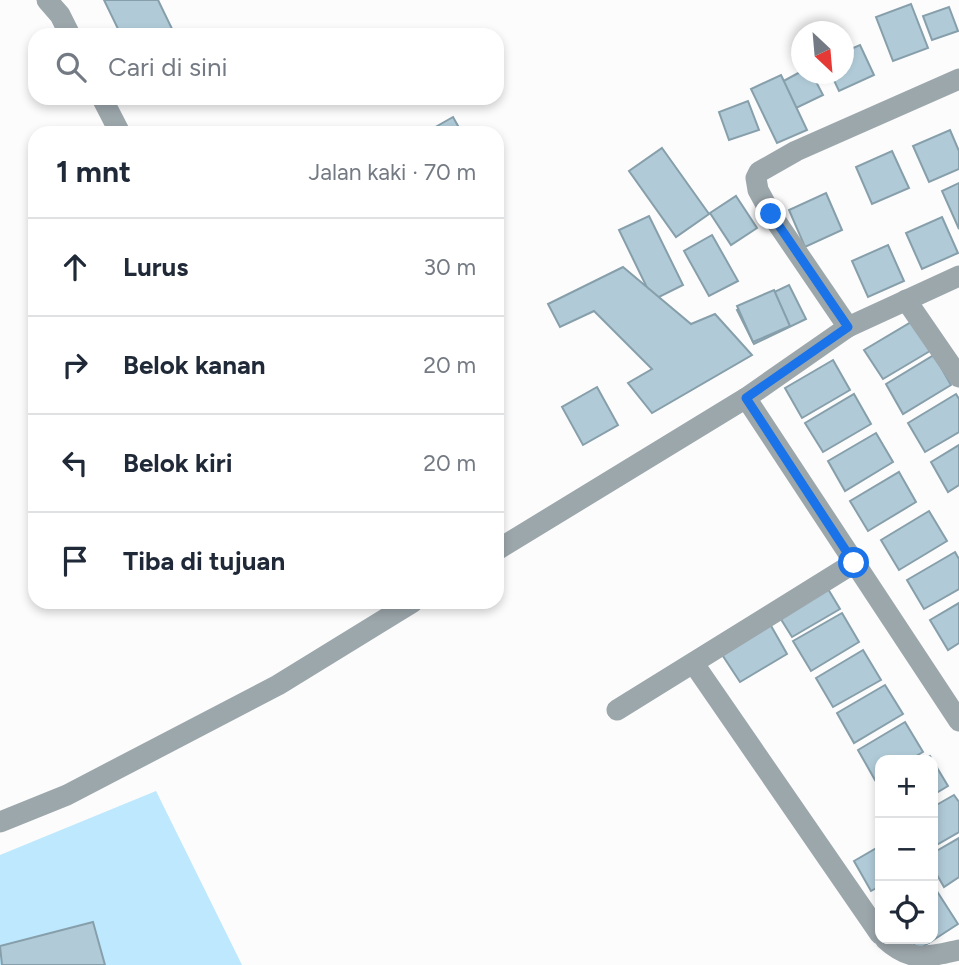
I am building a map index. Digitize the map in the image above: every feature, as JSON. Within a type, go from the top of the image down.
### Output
[{"type":"street","points":[[47,0],[66,28]]},
{"type":"street","points":[[848,327],[771,214],[758,190],[756,178],[759,172],[796,151],[959,79]]},
{"type":"street","points":[[106,105],[116,126]]},
{"type":"street","points":[[504,546],[746,398],[848,327],[959,276]]},
{"type":"street","points":[[906,300],[959,377]]},
{"type":"street","points":[[746,398],[959,721]]},
{"type":"street","points":[[617,710],[854,563]]},
{"type":"street","points":[[0,822],[67,794],[278,685],[401,609]]},
{"type":"street","points":[[694,664],[875,927]]},
{"type":"street","points":[[890,944],[900,953],[930,957],[959,950]]},
{"type":"shaded area","points":[[156,791],[242,965],[0,965],[0,855]]},
{"type":"building","points":[[104,0],[158,0],[172,28],[118,28]]},
{"type":"building","points":[[911,4],[928,48],[893,61],[876,17]]},
{"type":"building","points":[[949,7],[958,31],[932,40],[923,16]]},
{"type":"building","points":[[860,45],[874,75],[839,91],[836,84],[854,84],[854,48]]},
{"type":"building","points":[[781,75],[807,130],[777,143],[751,89]]},
{"type":"building","points":[[791,77],[791,84],[817,84],[823,95],[792,110],[778,84]]},
{"type":"building","points":[[748,101],[759,130],[729,140],[719,112]]},
{"type":"building","points":[[453,117],[458,126],[437,126]]},
{"type":"building","points":[[950,130],[959,151],[959,169],[929,182],[913,146]]},
{"type":"building","points":[[662,148],[709,214],[676,237],[629,171]]},
{"type":"building","points":[[892,151],[909,188],[872,204],[856,167]]},
{"type":"building","points":[[959,183],[959,229],[942,191]]},
{"type":"building","points":[[826,193],[842,230],[805,247],[789,210]]},
{"type":"building","points":[[736,196],[757,228],[731,245],[710,213]]},
{"type":"building","points":[[649,216],[683,285],[653,300],[619,230]]},
{"type":"building","points":[[942,217],[958,253],[922,269],[906,233]]},
{"type":"building","points":[[712,235],[738,281],[709,296],[684,251]]},
{"type":"building","points":[[888,245],[904,281],[868,297],[852,261]]},
{"type":"building","points":[[623,267],[691,324],[715,314],[752,355],[652,413],[628,383],[652,369],[594,311],[560,327],[548,304]]},
{"type":"building","points":[[789,285],[806,319],[754,344],[737,310]]},
{"type":"building","points":[[774,290],[790,326],[753,342],[737,306]]},
{"type":"building","points":[[913,321],[930,351],[883,379],[864,350]]},
{"type":"building","points":[[934,355],[951,385],[903,414],[886,384]]},
{"type":"building","points":[[833,360],[850,390],[802,418],[785,388]]},
{"type":"building","points":[[597,387],[618,425],[583,445],[562,407]]},
{"type":"building","points":[[854,394],[871,424],[823,452],[805,423]]},
{"type":"building","points":[[956,394],[959,399],[959,432],[925,452],[908,423]]},
{"type":"building","points":[[876,433],[893,462],[845,491],[828,461]]},
{"type":"building","points":[[959,445],[959,485],[948,492],[931,462]]},
{"type":"building","points":[[899,472],[916,502],[868,531],[850,501]]},
{"type":"building","points":[[929,511],[947,541],[899,570],[881,540]]},
{"type":"building","points":[[955,552],[959,559],[959,589],[924,609],[907,580]]},
{"type":"building","points":[[822,579],[840,609],[792,637],[774,608]]},
{"type":"building","points":[[959,603],[959,643],[948,650],[930,620]]},
{"type":"building","points":[[842,613],[859,642],[811,671],[793,641]]},
{"type":"building","points":[[770,624],[787,654],[740,682],[721,653]]},
{"type":"building","points":[[863,650],[881,680],[833,707],[816,678]]},
{"type":"building","points":[[885,685],[903,714],[854,743],[837,713]]},
{"type":"building","points":[[905,722],[923,752],[918,755],[875,755],[875,780],[858,750]]},
{"type":"building","points":[[938,769],[948,786],[938,792]]},
{"type":"building","points":[[954,795],[959,802],[959,832],[938,844],[938,818],[938,804]]},
{"type":"building","points":[[959,838],[959,877],[944,887],[938,877],[938,850]]},
{"type":"building","points":[[875,849],[875,889],[871,891],[854,861]]},
{"type":"building","points":[[938,893],[958,924],[938,937]]},
{"type":"building","points":[[93,922],[105,965],[2,965],[0,946]]},
{"type":"building","points":[[914,944],[927,944],[918,950]]},
{"type":"route","points":[[771,214],[848,327],[746,398],[854,563]]}]
